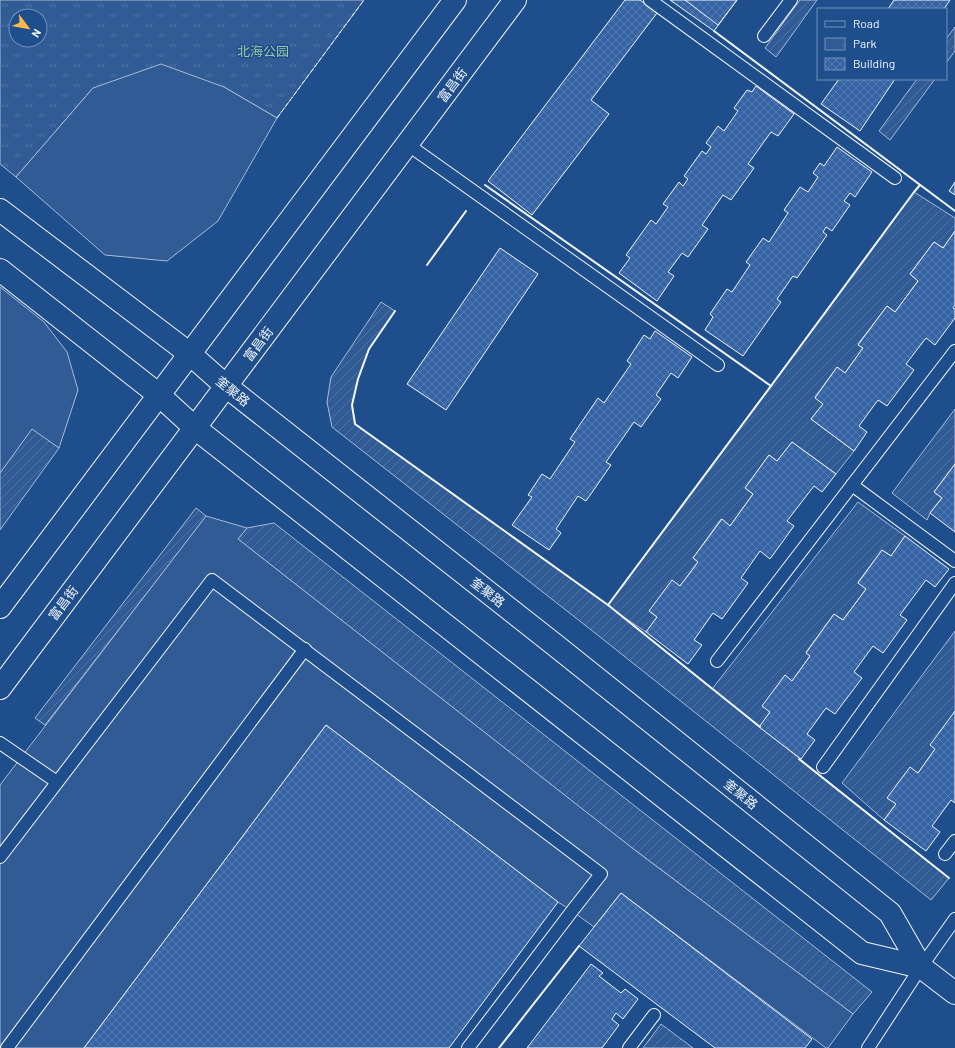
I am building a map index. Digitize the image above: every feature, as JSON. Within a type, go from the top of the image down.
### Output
[{"type":"street","points":[[0,607],[455,0]]},
{"type":"street","name":"富昌街","points":[[0,688],[515,0]]},
{"type":"street","name":"奎聚路","points":[[0,210],[190,354],[226,386],[561,650],[890,914],[921,966],[955,993]]},
{"type":"street","points":[[0,270],[158,395],[194,428],[862,953],[921,966]]},
{"type":"lane","points":[[650,0],[895,178]]},
{"type":"lane","points":[[764,36],[791,0]]},
{"type":"lane","points":[[407,144],[718,365]]},
{"type":"lane","points":[[717,661],[955,351]]},
{"type":"lane","points":[[852,485],[955,561]]},
{"type":"lane","points":[[0,857],[212,580],[601,874],[468,1048]]},
{"type":"lane","points":[[823,767],[955,583]]},
{"type":"lane","points":[[7,1048],[305,650]]},
{"type":"lane","points":[[0,742],[57,782]]},
{"type":"lane","points":[[945,854],[955,841]]},
{"type":"lane","points":[[868,1048],[921,966],[955,919]]},
{"type":"lane","points":[[628,1048],[654,1015]]},
{"type":"green space","name":"北海公园","points":[[0,0],[364,0],[277,118],[224,87],[93,88],[16,177],[0,164]]},
{"type":"green space","points":[[800,0],[817,0],[776,57],[765,48]]},
{"type":"green space","points":[[955,27],[955,51],[947,62],[947,38]]},
{"type":"green space","points":[[916,80],[934,80],[890,140],[879,131]]},
{"type":"green space","points":[[914,192],[955,218],[955,231],[943,248],[934,242],[910,274],[918,281],[895,312],[887,306],[858,344],[863,348],[845,373],[837,367],[815,397],[823,404],[811,419],[854,451],[836,474],[792,442],[777,461],[769,455],[745,488],[753,494],[730,526],[721,519],[693,558],[698,562],[680,586],[649,611],[657,617],[646,632],[615,611],[712,689],[858,502],[905,536],[891,556],[882,550],[858,582],[866,589],[843,620],[834,614],[806,652],[810,656],[792,681],[785,676],[770,712],[760,727],[949,878],[931,900],[590,629],[332,427],[327,402],[331,377],[381,302],[395,311],[369,349],[358,379],[352,405],[355,424],[608,605]]},
{"type":"green space","points":[[955,409],[955,464],[934,492],[942,498],[930,513],[927,520],[892,493]]},
{"type":"green space","points":[[32,428],[59,448],[0,530],[0,473]]},
{"type":"green space","points":[[196,508],[206,516],[184,545],[45,725],[35,718]]},
{"type":"green space","points":[[274,523],[872,992],[853,1014],[623,841],[238,539],[247,528]]},
{"type":"green space","points":[[955,631],[955,711],[935,749],[918,773],[888,798],[896,804],[884,820],[842,783]]},
{"type":"green space","points":[[661,1024],[693,1048],[643,1048]]},
{"type":"shaded area","points":[[161,64],[224,87],[277,118],[218,221],[167,261],[105,255],[16,177],[93,88]]},
{"type":"shaded area","points":[[0,287],[44,322],[67,352],[78,390],[59,448],[32,429],[0,473]]},
{"type":"shaded area","points":[[206,516],[247,528],[238,539],[636,851],[853,1014],[828,1048],[621,893],[594,927],[558,902],[326,725],[84,1048],[0,1048],[0,785]]},
{"type":"building","points":[[625,0],[640,0],[657,13],[591,100],[609,114],[532,215],[488,181]]},
{"type":"building","points":[[670,0],[737,0],[714,31]]},
{"type":"building","points":[[685,0],[737,0],[718,25]]},
{"type":"building","points":[[894,0],[950,0],[945,8],[889,8]]},
{"type":"building","points":[[838,80],[894,80],[860,131],[821,104]]},
{"type":"building","points":[[756,86],[794,114],[778,136],[771,132],[748,164],[754,168],[731,200],[723,195],[702,225],[708,229],[688,257],[682,253],[668,272],[674,276],[657,301],[619,273],[630,258],[626,255],[651,220],[656,224],[668,207],[663,204],[679,182],[683,186],[688,179],[684,176],[702,151],[706,154],[711,147],[706,143],[718,126],[724,131],[738,111],[734,108],[747,90],[752,92]]},
{"type":"building","points":[[837,147],[872,172],[855,197],[850,193],[844,201],[850,205],[832,231],[826,227],[823,232],[827,235],[797,278],[793,276],[777,299],[781,302],[743,356],[705,330],[713,317],[710,314],[727,289],[732,292],[750,265],[746,262],[763,238],[769,242],[788,213],[784,210],[800,187],[808,192],[818,177],[813,173],[820,163],[824,166]]},
{"type":"building","points":[[955,182],[955,195],[949,191]]},
{"type":"building","points":[[955,231],[955,305],[953,308],[955,309],[955,318],[935,345],[926,338],[906,364],[914,370],[887,406],[878,400],[859,426],[867,432],[854,451],[811,419],[823,404],[815,398],[837,367],[845,373],[863,348],[858,345],[887,306],[895,312],[918,281],[910,274],[934,242],[943,248]]},
{"type":"building","points":[[500,248],[538,274],[446,410],[407,384]]},
{"type":"building","points":[[655,331],[692,357],[678,378],[671,373],[656,395],[661,399],[641,427],[634,422],[606,462],[611,465],[586,501],[578,496],[556,529],[561,533],[549,550],[512,525],[532,497],[528,495],[542,474],[550,479],[575,442],[570,439],[598,398],[604,403],[631,364],[627,361],[644,335],[650,339]]},
{"type":"building","points":[[792,442],[836,474],[822,492],[814,486],[787,521],[794,526],[770,559],[760,551],[741,578],[748,583],[722,619],[713,613],[694,640],[702,645],[688,664],[646,632],[657,617],[649,611],[672,580],[680,586],[698,562],[693,558],[722,519],[730,526],[753,494],[745,488],[769,455],[777,461]]},
{"type":"building","points":[[955,464],[955,532],[930,513],[942,498],[934,492]]},
{"type":"building","points":[[905,536],[949,569],[935,587],[926,580],[900,615],[907,620],[883,653],[873,646],[854,672],[862,678],[835,714],[826,708],[807,734],[815,740],[801,759],[759,727],[770,712],[762,706],[785,675],[792,681],[810,656],[806,653],[834,614],[843,620],[866,589],[858,583],[882,550],[891,556]]},
{"type":"building","points":[[955,711],[955,803],[951,800],[932,826],[940,832],[926,851],[884,820],[896,804],[887,798],[910,767],[918,773],[935,749],[930,745]]},
{"type":"building","points":[[326,725],[558,902],[449,1048],[84,1048]]},
{"type":"building","points":[[621,893],[812,1039],[805,1048],[715,1048],[579,946]]},
{"type":"building","points":[[591,964],[603,973],[599,976],[621,993],[625,989],[638,999],[623,1019],[616,1013],[612,1019],[619,1025],[602,1048],[527,1048]]},
{"type":"fence","points":[[277,118],[364,0]]},
{"type":"wall","points":[[714,31],[955,211]]},
{"type":"wall","points":[[485,185],[771,386]]},
{"type":"wall","points":[[608,605],[920,185]]},
{"type":"wall","points":[[427,265],[466,211]]},
{"type":"wall","points":[[395,311],[369,349],[358,379],[352,405],[355,424],[608,605],[760,727]]},
{"type":"wall","points":[[799,759],[949,878]]},
{"type":"wall","points":[[499,1048],[579,946]]}]
